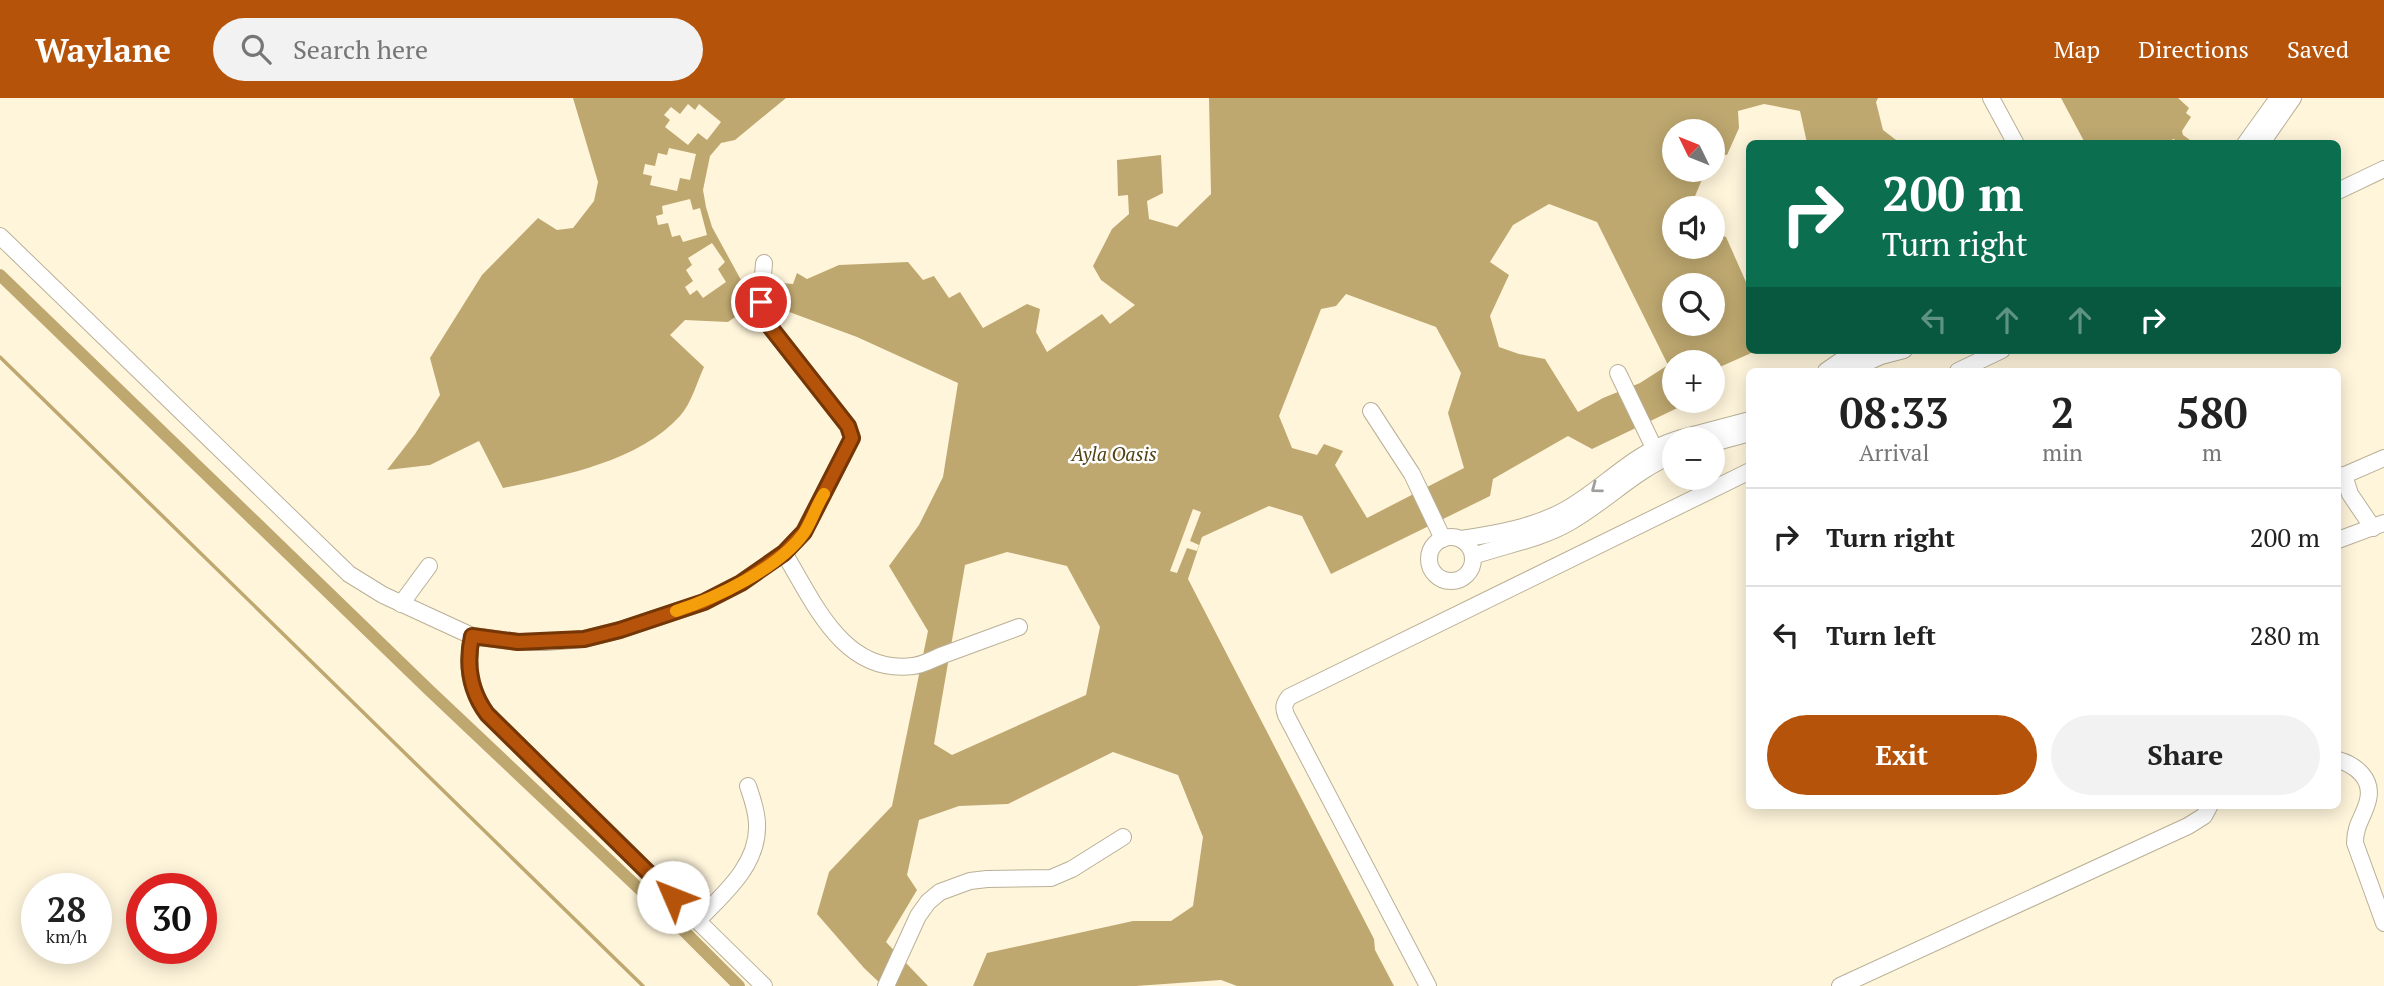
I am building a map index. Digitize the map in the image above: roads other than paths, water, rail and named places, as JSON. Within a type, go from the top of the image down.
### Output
[{"type":"street","points":[[1991,98],[2014,140]]},
{"type":"street","points":[[2248,140],[2278,98]]},
{"type":"street","points":[[2264,140],[2293,98]]},
{"type":"street","points":[[2341,190],[2384,169]]},
{"type":"street","points":[[0,236],[334,561],[364,584],[472,636],[518,642],[584,639],[704,602],[741,583],[784,553],[804,532],[852,438],[848,426],[764,319],[761,302],[764,263]]},
{"type":"street","points":[[1832,368],[1858,354]]},
{"type":"street","points":[[1964,368],[1994,354]]},
{"type":"street","points":[[1618,373],[1660,451]]},
{"type":"street","points":[[1371,411],[1412,474],[1440,532],[1461,539],[1550,517],[1660,451]]},
{"type":"street","points":[[1724,427],[1746,421]]},
{"type":"street","points":[[1725,440],[1746,434]]},
{"type":"street","points":[[1473,556],[1548,533],[1569,523],[1597,505],[1660,451]]},
{"type":"street","points":[[2341,539],[2379,525],[2350,494],[2341,477],[2384,458]]},
{"type":"street","points":[[1427,986],[1286,715],[1283,708],[1285,702],[1289,697],[1746,473]]},
{"type":"street","points":[[1440,532],[1429,556],[1432,570],[1443,580],[1451,581],[1465,576],[1470,570],[1473,556],[1461,539]]},
{"type":"street","points":[[784,553],[827,624],[855,653],[880,664],[914,666],[1019,627]]},
{"type":"street","points":[[401,604],[429,566]]},
{"type":"street","points":[[472,636],[469,649],[470,676],[477,699],[487,714],[764,986]]},
{"type":"street","points":[[2341,761],[2351,763],[2362,773],[2368,787],[2368,800],[2355,830],[2355,843],[2384,923]]},
{"type":"street","points":[[698,920],[739,876],[751,854],[757,822],[748,786]]},
{"type":"street","points":[[1840,986],[2188,827],[2204,816],[2208,809]]},
{"type":"street","points":[[886,986],[918,916],[940,892],[970,881],[1051,878],[1072,869],[1123,837]]},
{"type":"water","name":"Ayla Oasis","points":[[573,98],[786,98],[735,140],[721,143],[710,156],[703,190],[706,207],[712,227],[741,280],[793,284],[797,273],[807,279],[839,265],[908,262],[923,280],[934,276],[949,298],[960,292],[983,328],[1027,304],[1040,309],[1036,332],[1047,352],[1102,314],[1110,324],[1135,305],[1101,280],[1093,266],[1112,229],[1129,214],[1128,195],[1118,196],[1117,160],[1161,155],[1163,193],[1147,201],[1149,219],[1177,227],[1211,194],[1209,98],[1878,98],[1876,102],[1883,130],[1896,140],[1806,140],[1800,111],[1764,104],[1738,111],[1739,128],[1727,155],[1726,119],[1662,119],[1662,182],[1701,182],[1695,196],[1662,196],[1662,259],[1725,259],[1726,237],[1746,282],[1746,354],[1749,354],[1725,365],[1725,350],[1662,350],[1662,353],[1597,222],[1549,204],[1513,225],[1490,262],[1509,275],[1490,316],[1499,347],[1545,359],[1578,412],[1640,383],[1662,369],[1662,413],[1667,413],[1592,449],[1568,436],[1493,479],[1490,496],[1331,574],[1302,516],[1269,506],[1202,537],[1188,579],[1374,939],[1375,950],[1394,986],[1237,986],[1221,980],[1136,986],[973,986],[987,953],[1133,921],[1171,921],[1193,906],[1203,837],[1178,775],[1113,752],[1008,804],[959,806],[919,820],[907,875],[917,890],[886,942],[928,986],[883,986],[817,914],[829,872],[892,806],[928,631],[889,566],[919,525],[943,477],[958,383],[857,337],[773,306],[772,297],[746,296],[745,310],[728,322],[685,320],[670,335],[704,367],[691,399],[680,416],[663,432],[621,456],[574,472],[503,488],[479,441],[430,465],[387,470],[440,395],[430,358],[482,275],[538,218],[557,230],[573,228],[594,201],[598,182]],"holes":[[[688,104],[695,110],[699,104],[721,122],[707,140],[698,133],[688,145],[665,127],[670,120],[664,115],[671,107],[680,114]],[[669,148],[696,154],[690,180],[680,178],[677,191],[650,185],[652,176],[643,174],[645,164],[655,166],[658,153],[667,155]],[[690,199],[693,210],[700,208],[707,235],[683,242],[680,235],[672,237],[668,223],[658,225],[656,216],[663,214],[662,206]],[[712,243],[725,262],[718,269],[726,282],[703,298],[697,290],[690,295],[685,287],[693,281],[686,270],[692,265],[688,258]],[[1346,294],[1436,327],[1461,373],[1448,413],[1464,468],[1367,518],[1335,465],[1343,451],[1324,444],[1317,455],[1292,448],[1279,416],[1321,309],[1336,306]],[[1007,552],[1067,566],[1100,627],[1086,695],[952,755],[934,744],[965,565]]]},
{"type":"water","points":[[2061,98],[2178,98],[2189,108],[2186,113],[2191,117],[2182,131],[2190,140],[2083,140]]},
{"type":"waterway","points":[[0,275],[739,986]]},
{"type":"waterway","points":[[0,357],[643,986]]}]
